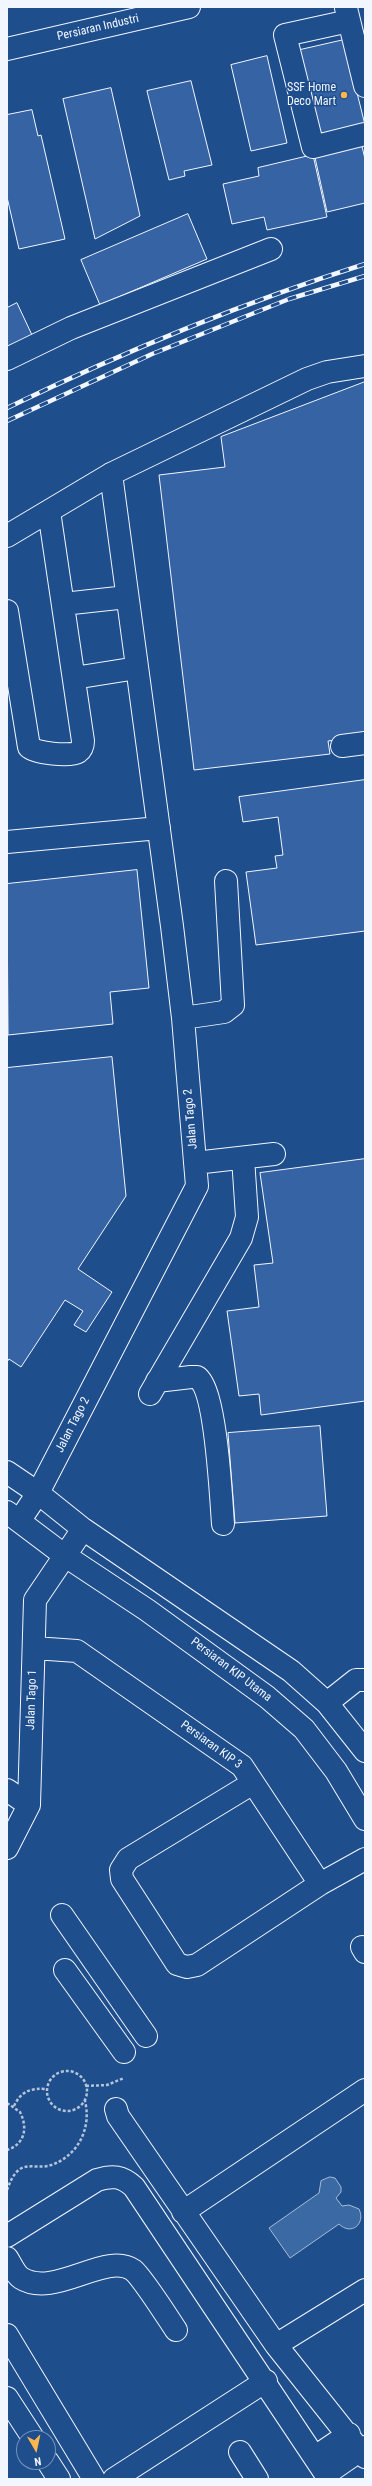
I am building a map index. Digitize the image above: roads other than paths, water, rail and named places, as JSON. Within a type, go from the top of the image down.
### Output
[{"type":"street","name":"Persiaran Industri","points":[[7,49],[189,7]]},
{"type":"street","points":[[365,86],[347,14],[285,35],[313,147],[365,134]]},
{"type":"street","points":[[7,358],[71,328],[272,249]]},
{"type":"street","points":[[7,536],[111,474],[307,379],[327,372],[365,366]]},
{"type":"street","name":"Jalan Tago 2","points":[[13,1516],[38,1492],[196,1186],[183,1018],[111,474]]},
{"type":"street","points":[[7,611],[26,742],[32,750],[71,754],[78,752],[82,748],[84,741],[49,511]]},
{"type":"street","points":[[63,604],[127,597]]},
{"type":"street","points":[[74,678],[137,668]]},
{"type":"street","points":[[342,746],[365,743]]},
{"type":"street","points":[[7,842],[159,828]]},
{"type":"street","points":[[183,1018],[224,1012],[233,1005],[226,881]]},
{"type":"street","points":[[194,1163],[274,1154]]},
{"type":"street","points":[[223,1524],[214,1423],[204,1385],[197,1377],[191,1377],[153,1387],[241,1238],[247,1217],[243,1158]]},
{"type":"street","points":[[7,1472],[38,1492],[83,1529],[256,1646],[291,1672],[327,1703],[365,1751]]},
{"type":"street","points":[[13,1516],[64,1555]]},
{"type":"street","name":"Jalan Tago 1","points":[[7,1848],[29,1805],[35,1600],[83,1529]]},
{"type":"street","name":"Persiaran KIP Utama","points":[[64,1555],[147,1610],[267,1696],[304,1729],[336,1771],[365,1819]]},
{"type":"street","name":"Persiaran KIP 3","points":[[34,1648],[77,1651],[242,1766],[320,1884]]},
{"type":"street","points":[[327,1703],[356,1680],[365,1680]]},
{"type":"street","points":[[253,1783],[128,1859],[121,1870],[122,1879],[177,1964],[187,1967],[197,1966],[320,1884],[365,1859]]},
{"type":"street","points":[[7,1790],[29,1805]]},
{"type":"street","points":[[62,1915],[146,2036]]},
{"type":"street","points":[[65,1970],[124,2052]]},
{"type":"street","points":[[183,2212],[365,2090]]},
{"type":"street","points":[[7,2236],[97,2180],[109,2176],[126,2180],[134,2187],[266,2381],[323,2470],[360,2447],[276,2346],[118,2116],[116,2109]]},
{"type":"street","points":[[7,2258],[20,2277],[32,2283],[51,2282],[121,2265],[134,2270],[176,2330]]},
{"type":"street","points":[[276,2346],[365,2290]]},
{"type":"street","points":[[7,2335],[94,2479]]},
{"type":"street","points":[[114,2479],[266,2381]]},
{"type":"street","points":[[7,2398],[28,2430]]},
{"type":"street","points":[[240,2452],[257,2479]]},
{"type":"street","points":[[53,2470],[59,2479]]},
{"type":"water","points":[[330,2177],[335,2178],[341,2187],[341,2192],[336,2198],[342,2206],[349,2205],[359,2209],[361,2219],[359,2224],[356,2227],[348,2229],[339,2224],[290,2258],[269,2228],[319,2193],[321,2181]]},
{"type":"railway","points":[[7,408],[95,367],[183,330],[273,295],[365,264]]},
{"type":"railway","points":[[7,421],[152,354],[289,299],[365,276]]},
{"type":"place","name":"SSF Home Deco Mart","points":[[344,95]]}]
